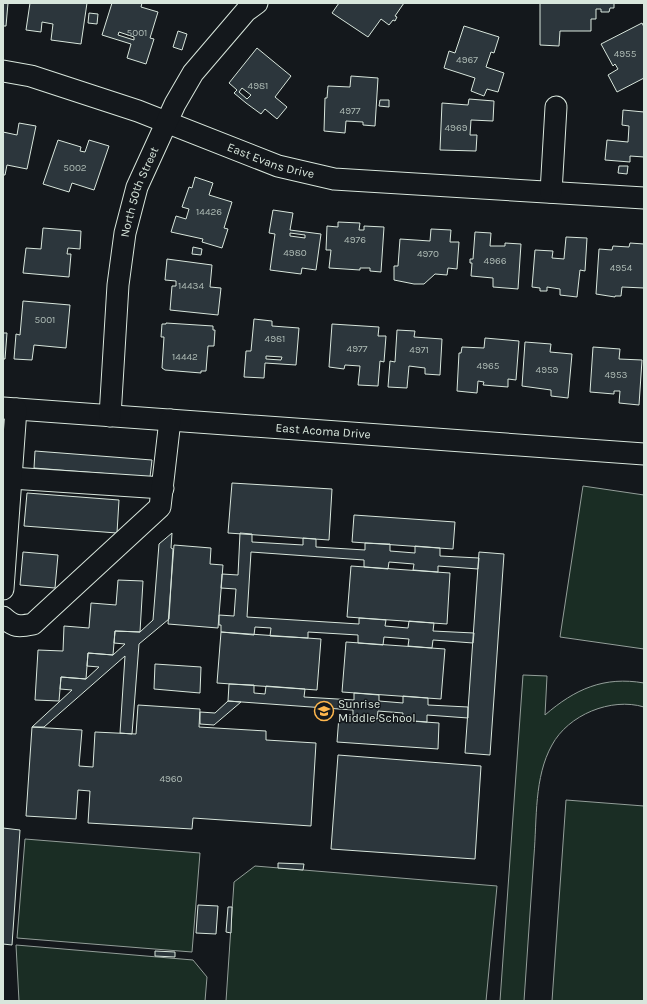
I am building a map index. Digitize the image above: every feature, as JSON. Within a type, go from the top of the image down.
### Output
[{"type":"street","name":"North 50th Street","points":[[110,416],[118,285],[125,233],[137,187],[175,104],[193,73],[246,11],[257,3]]},
{"type":"street","name":"East Evans Drive","points":[[3,71],[46,81],[138,111],[278,166],[334,179],[644,198]]},
{"type":"street","points":[[551,192],[556,107]]},
{"type":"street","points":[[3,589],[11,478],[10,408]]},
{"type":"street","name":"East Acoma Drive","points":[[10,408],[644,454]]},
{"type":"street","points":[[3,617],[9,623],[20,627],[32,624],[160,507],[170,420]]},
{"type":"street","points":[[11,478],[163,488]]},
{"type":"green space","points":[[583,486],[644,495],[644,649],[560,637]]},
{"type":"green space","points":[[523,675],[547,676],[545,715],[556,706],[579,692],[603,683],[616,681],[644,683],[644,707],[618,704],[592,711],[579,717],[559,734],[546,757],[537,798],[524,1001],[500,1001]]},
{"type":"green space","points":[[566,800],[644,806],[644,1001],[552,1001]]},
{"type":"green space","points":[[25,839],[200,853],[192,952],[17,938]]},
{"type":"green space","points":[[255,866],[497,886],[486,1001],[226,1001],[234,882]]},
{"type":"green space","points":[[16,945],[193,960],[207,977],[205,1001],[19,1001]]},
{"type":"building","points":[[3,3],[8,3],[6,26],[3,26]]},
{"type":"building","points":[[30,3],[87,3],[81,44],[51,40],[53,24],[42,22],[41,32],[26,30]]},
{"type":"building","points":[[112,3],[142,3],[141,7],[158,12],[150,38],[154,39],[146,64],[127,58],[131,44],[102,35]],"holes":[[[119,32],[134,37],[134,40],[118,35]]]},
{"type":"building","points":[[339,3],[404,3],[395,16],[397,17],[395,21],[393,20],[389,25],[381,19],[368,37],[332,13]]},
{"type":"building","points":[[540,3],[614,3],[614,8],[610,8],[609,12],[601,12],[601,9],[596,9],[596,19],[591,19],[591,31],[560,31],[559,46],[540,45]]},
{"type":"building","points":[[89,13],[98,14],[97,24],[88,23]]},
{"type":"building","points":[[642,23],[644,27],[644,78],[617,92],[608,75],[618,69],[615,64],[613,66],[601,44]]},
{"type":"building","points":[[464,26],[499,37],[494,53],[491,52],[486,67],[504,73],[498,92],[487,89],[484,96],[471,91],[475,78],[444,68],[449,51],[455,53]]},
{"type":"building","points":[[178,31],[187,34],[182,50],[173,47]]},
{"type":"building","points":[[257,48],[291,76],[275,97],[287,107],[277,119],[265,109],[261,114],[234,93],[237,90],[229,83]],"holes":[[[242,88],[251,95],[247,99],[239,92]]]},
{"type":"building","points":[[351,76],[378,78],[375,126],[363,125],[363,122],[346,121],[345,133],[324,131],[325,98],[327,98],[328,86],[350,87]]},
{"type":"building","points":[[469,99],[494,101],[493,121],[471,120],[470,135],[477,135],[476,151],[440,150],[442,103],[468,105]]},
{"type":"building","points":[[380,100],[389,100],[389,107],[379,106]]},
{"type":"building","points":[[623,110],[644,112],[644,157],[630,156],[630,162],[605,160],[607,140],[628,142],[629,126],[622,125]]},
{"type":"building","points":[[19,123],[36,126],[27,169],[7,165],[5,175],[3,175],[3,132],[17,135]]},
{"type":"building","points":[[58,140],[81,147],[80,151],[85,152],[89,140],[109,146],[94,190],[72,183],[69,192],[43,184]]},
{"type":"building","points":[[619,166],[628,166],[627,174],[618,173]]},
{"type":"building","points":[[195,177],[213,183],[209,195],[232,202],[224,228],[228,229],[222,248],[202,242],[203,239],[171,232],[176,216],[186,219],[189,209],[182,207],[189,187],[192,188]]},
{"type":"building","points":[[273,210],[293,213],[290,230],[321,234],[316,270],[302,268],[301,274],[270,270],[275,234],[269,233]],"holes":[[[290,233],[305,235],[305,238],[290,236]]]},
{"type":"building","points":[[338,222],[360,223],[359,230],[364,230],[364,226],[384,227],[381,272],[370,271],[370,268],[360,268],[360,270],[329,268],[331,250],[326,250],[327,226],[338,227]]},
{"type":"building","points":[[43,228],[81,231],[80,249],[68,248],[67,254],[71,254],[69,277],[23,273],[26,248],[41,249]]},
{"type":"building","points":[[431,229],[451,230],[450,242],[459,242],[457,269],[448,268],[447,275],[435,274],[424,284],[414,284],[394,280],[394,266],[398,266],[400,239],[430,241]]},
{"type":"building","points":[[475,232],[491,233],[490,246],[505,246],[505,243],[521,244],[518,289],[493,287],[493,278],[471,276],[472,263],[470,263],[470,259],[473,259]]},
{"type":"building","points":[[566,237],[587,238],[585,271],[580,270],[577,297],[560,295],[560,289],[547,287],[547,291],[540,291],[540,288],[532,287],[535,250],[553,251],[552,258],[564,259]]},
{"type":"building","points":[[630,243],[644,244],[644,288],[622,287],[621,296],[615,297],[596,294],[599,249],[612,250],[613,246],[629,247]]},
{"type":"building","points":[[193,247],[202,249],[201,255],[192,254]]},
{"type":"building","points":[[167,259],[212,265],[210,287],[221,288],[218,315],[170,310],[172,286],[176,286],[176,281],[165,280]]},
{"type":"building","points":[[23,301],[70,305],[66,348],[34,345],[32,360],[14,359],[16,334],[20,335]]},
{"type":"building","points":[[254,319],[272,321],[272,326],[299,328],[296,365],[265,363],[264,378],[244,377],[246,351],[251,351]],"holes":[[[266,356],[282,357],[281,360],[266,359]]]},
{"type":"building","points":[[162,324],[213,326],[213,330],[215,330],[214,346],[208,346],[206,371],[201,371],[201,373],[165,370],[162,368],[164,337],[161,337]]},
{"type":"building","points":[[332,324],[379,327],[378,336],[386,336],[384,362],[380,361],[378,386],[358,385],[360,366],[345,365],[344,369],[329,367]]},
{"type":"building","points":[[397,330],[415,331],[414,337],[442,339],[440,375],[425,374],[425,368],[409,366],[407,388],[388,387],[390,361],[395,362]]},
{"type":"building","points":[[3,333],[7,333],[5,359],[3,359]]},
{"type":"building","points":[[485,338],[519,341],[516,380],[508,379],[508,387],[483,385],[484,382],[478,381],[477,393],[457,391],[459,353],[461,353],[462,347],[484,348]]},
{"type":"building","points":[[525,342],[551,344],[550,352],[572,354],[568,398],[551,396],[551,390],[522,386]]},
{"type":"building","points":[[593,347],[620,349],[619,359],[642,360],[639,405],[619,403],[620,391],[614,391],[614,394],[590,392]]},
{"type":"building","points":[[35,451],[152,460],[150,477],[34,468]]},
{"type":"building","points":[[232,483],[332,489],[329,540],[228,533]]},
{"type":"building","points":[[27,493],[119,500],[117,533],[24,526]]},
{"type":"building","points":[[354,515],[455,522],[453,549],[352,542]]},
{"type":"building","points":[[172,533],[171,548],[173,549],[169,619],[139,644],[132,734],[120,733],[125,656],[44,727],[32,727],[72,690],[60,689],[61,677],[86,679],[99,667],[87,666],[88,653],[113,655],[125,644],[114,643],[115,631],[140,632],[153,620],[159,544]]},
{"type":"building","points":[[240,533],[252,534],[252,542],[303,545],[303,538],[316,539],[316,547],[365,550],[365,543],[390,544],[390,551],[415,553],[415,546],[440,548],[440,556],[479,558],[478,569],[438,566],[438,572],[413,570],[414,564],[389,562],[388,569],[364,567],[364,560],[251,552],[247,617],[359,624],[359,618],[386,620],[385,626],[408,628],[409,621],[434,623],[433,631],[474,633],[473,643],[433,640],[432,648],[408,646],[409,639],[384,637],[383,645],[358,643],[358,635],[308,632],[308,638],[270,636],[271,628],[255,627],[254,635],[221,632],[219,615],[234,616],[236,589],[221,588],[222,574],[238,575]]},
{"type":"building","points":[[174,545],[211,548],[210,564],[223,565],[218,628],[168,624]]},
{"type":"building","points":[[23,552],[58,555],[55,588],[20,585]]},
{"type":"building","points":[[479,552],[504,554],[490,755],[465,753]]},
{"type":"building","points":[[351,566],[450,573],[447,624],[347,617]]},
{"type":"building","points":[[118,580],[143,581],[140,632],[115,631],[113,655],[88,653],[86,679],[61,677],[59,701],[35,700],[38,650],[63,651],[64,626],[89,628],[91,603],[116,605]]},
{"type":"building","points":[[221,632],[321,639],[317,690],[217,683]]},
{"type":"building","points":[[346,642],[445,649],[441,699],[342,692]]},
{"type":"building","points":[[155,664],[201,667],[200,693],[154,689]]},
{"type":"building","points":[[229,684],[254,685],[254,693],[265,694],[266,686],[305,689],[304,697],[354,700],[354,693],[379,695],[379,701],[403,703],[403,696],[428,698],[428,705],[468,707],[468,718],[427,715],[427,722],[402,720],[403,713],[378,711],[377,719],[353,717],[353,710],[228,701]]},
{"type":"building","points":[[228,701],[241,702],[214,725],[200,724],[200,712],[215,713]]},
{"type":"building","points":[[138,705],[200,709],[199,727],[266,731],[266,740],[316,743],[311,826],[193,818],[192,829],[88,823],[90,791],[78,790],[76,819],[26,816],[32,727],[82,730],[79,766],[93,767],[95,732],[136,734]]},
{"type":"building","points":[[339,716],[439,723],[438,749],[337,742]]},
{"type":"building","points":[[338,755],[481,766],[475,859],[331,849]]},
{"type":"building","points":[[3,828],[20,830],[12,945],[3,944]]},
{"type":"building","points":[[278,863],[304,864],[303,870],[278,868]]},
{"type":"building","points":[[198,905],[218,906],[216,934],[196,933]]},
{"type":"building","points":[[228,907],[232,907],[231,933],[226,932]]},
{"type":"building","points":[[155,951],[175,952],[175,957],[155,956]]},
{"type":"place","name":"Sunrise Middle School","points":[[324,711]]}]
